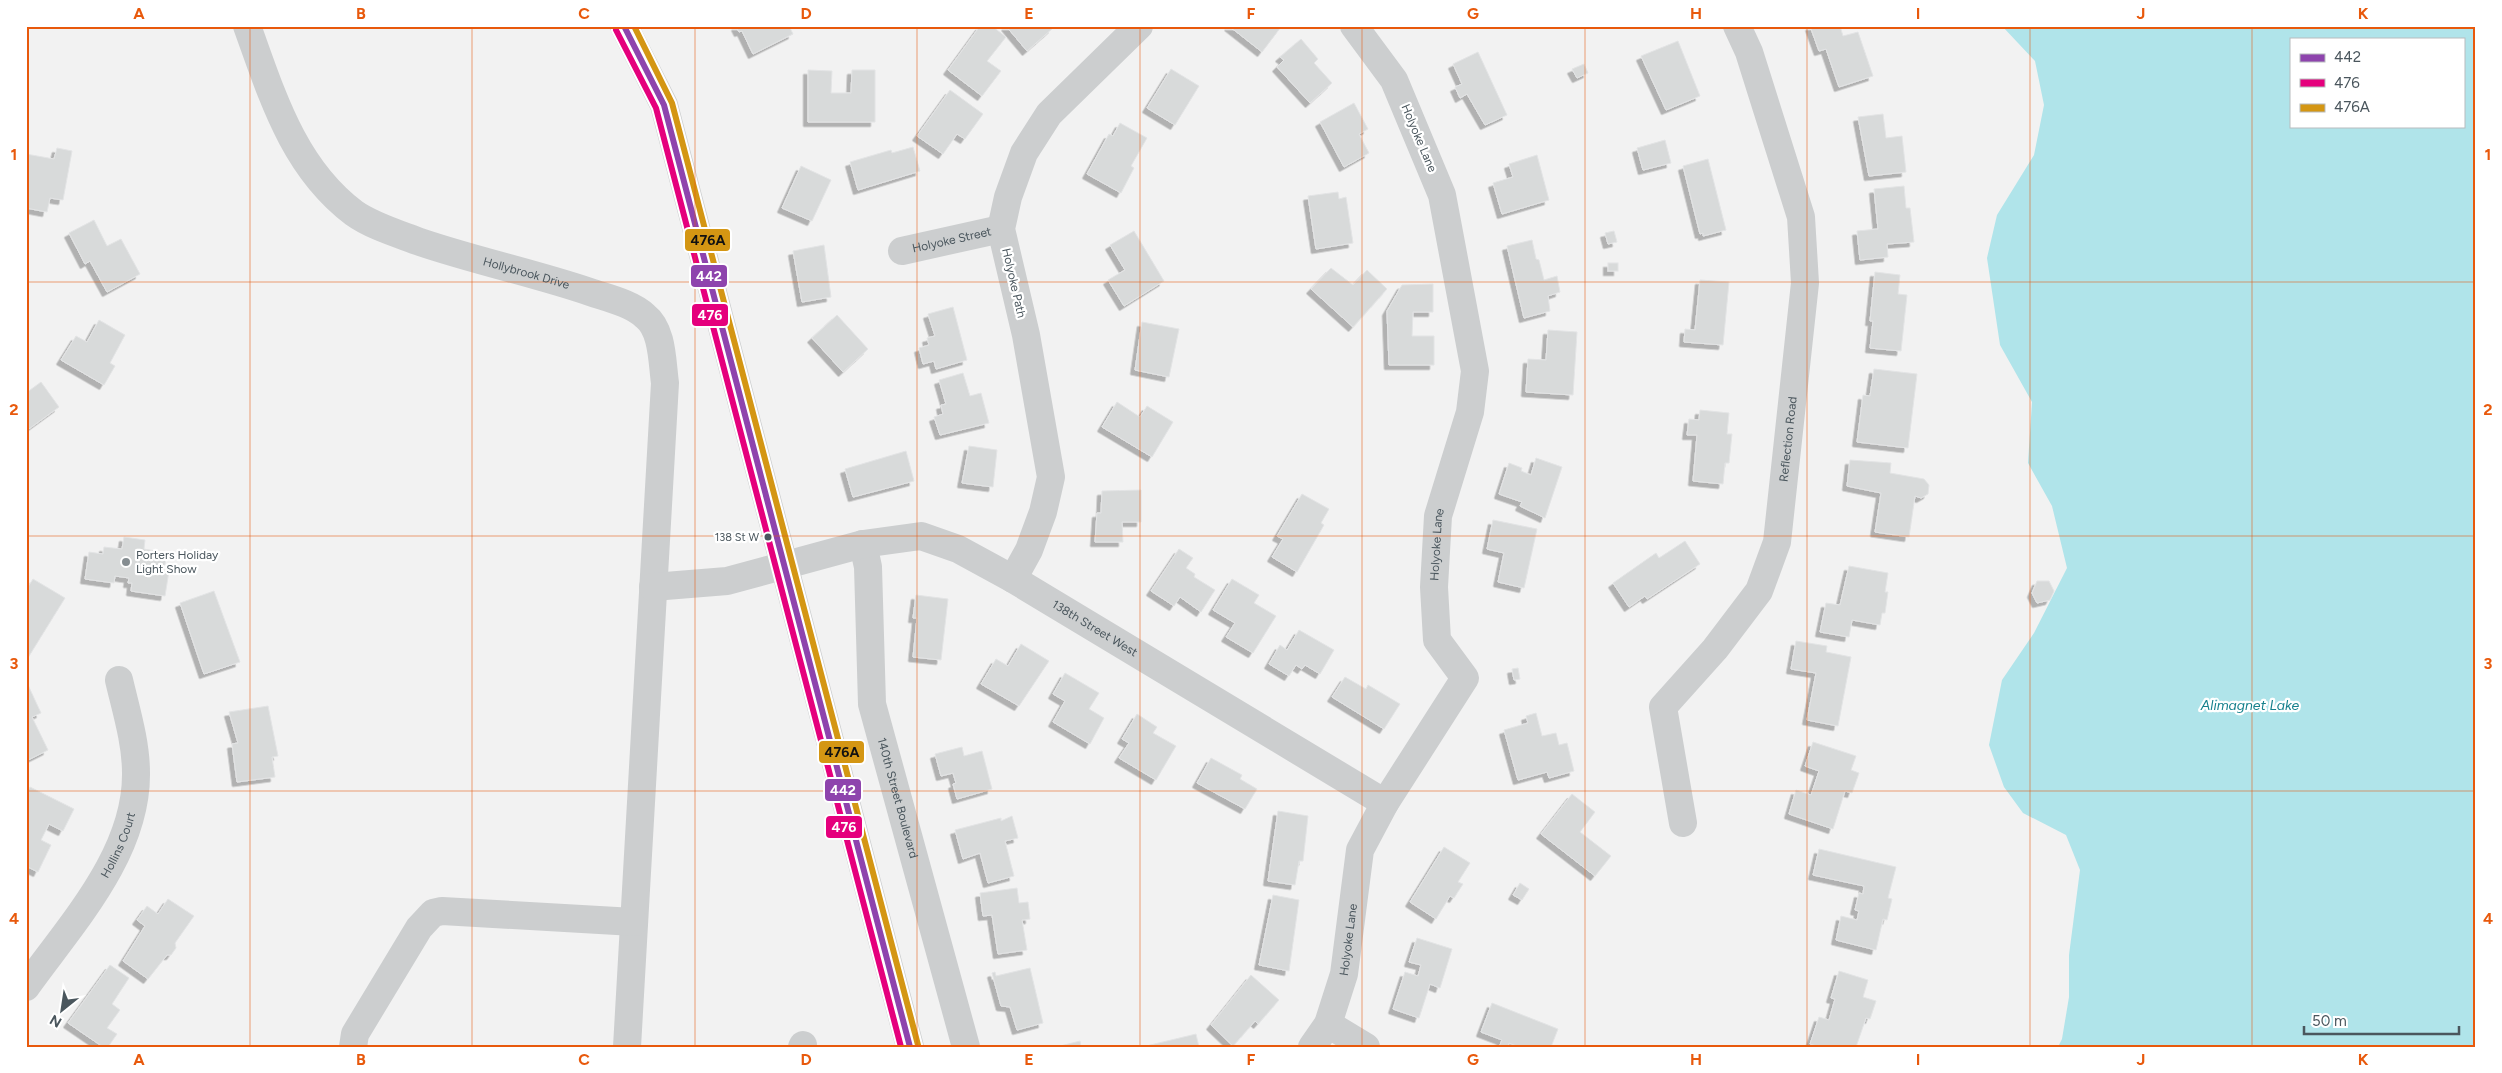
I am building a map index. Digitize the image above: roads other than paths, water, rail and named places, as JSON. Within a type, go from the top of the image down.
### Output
[{"type":"street","name":"Hollybrook Drive","points":[[247,26],[280,117],[298,152],[324,187],[356,214],[398,234],[463,256],[564,283],[618,301],[646,316],[659,337],[665,383],[626,1047]]},
{"type":"street","points":[[624,26],[664,105],[910,1047]]},
{"type":"street","name":"Holyoke Path","points":[[1013,579],[1029,550],[1043,512],[1051,477],[1026,335],[1002,229],[1008,197],[1024,153],[1049,114],[1139,26]]},
{"type":"street","name":"Holyoke Lane","points":[[1312,1047],[1328,1024],[1344,974],[1360,850],[1385,803],[1465,678],[1437,640],[1434,588],[1438,516],[1470,412],[1475,371],[1442,195],[1394,80],[1354,26]]},
{"type":"street","name":"Reflection Road","points":[[1683,823],[1663,708],[1715,649],[1759,590],[1777,542],[1805,283],[1801,217],[1749,52],[1737,26]]},
{"type":"street","name":"Holyoke Street","points":[[902,251],[1002,229]]},
{"type":"street","name":"138th Street West","points":[[653,587],[727,581],[863,544],[920,536],[958,549],[1013,579],[1385,803]]},
{"type":"street","name":"140th Street Boulevard","points":[[863,544],[868,567],[872,704],[966,1047]]},
{"type":"street","name":"Hollins Court","points":[[26,986],[108,871],[123,842],[132,815],[136,774],[134,745],[119,680]]},
{"type":"street","points":[[353,1047],[355,1034],[419,928],[433,913],[442,911],[634,922]]},
{"type":"street","points":[[1328,1024],[1366,1047]]},
{"type":"water","name":"Alimagnet Lake","points":[[2002,26],[2476,26],[2476,1047],[2058,1047],[2062,1039],[2069,997],[2069,955],[2080,870],[2066,835],[2023,813],[2004,787],[1989,745],[2002,680],[2034,633],[2067,568],[2052,506],[2028,463],[2032,402],[2000,345],[1987,258],[1997,215],[2034,155],[2044,105],[2035,61]]},
{"type":"place","name":"138 St W","points":[[768,537]]},
{"type":"place","name":"Porters Holiday Light Show","points":[[126,562]]}]
